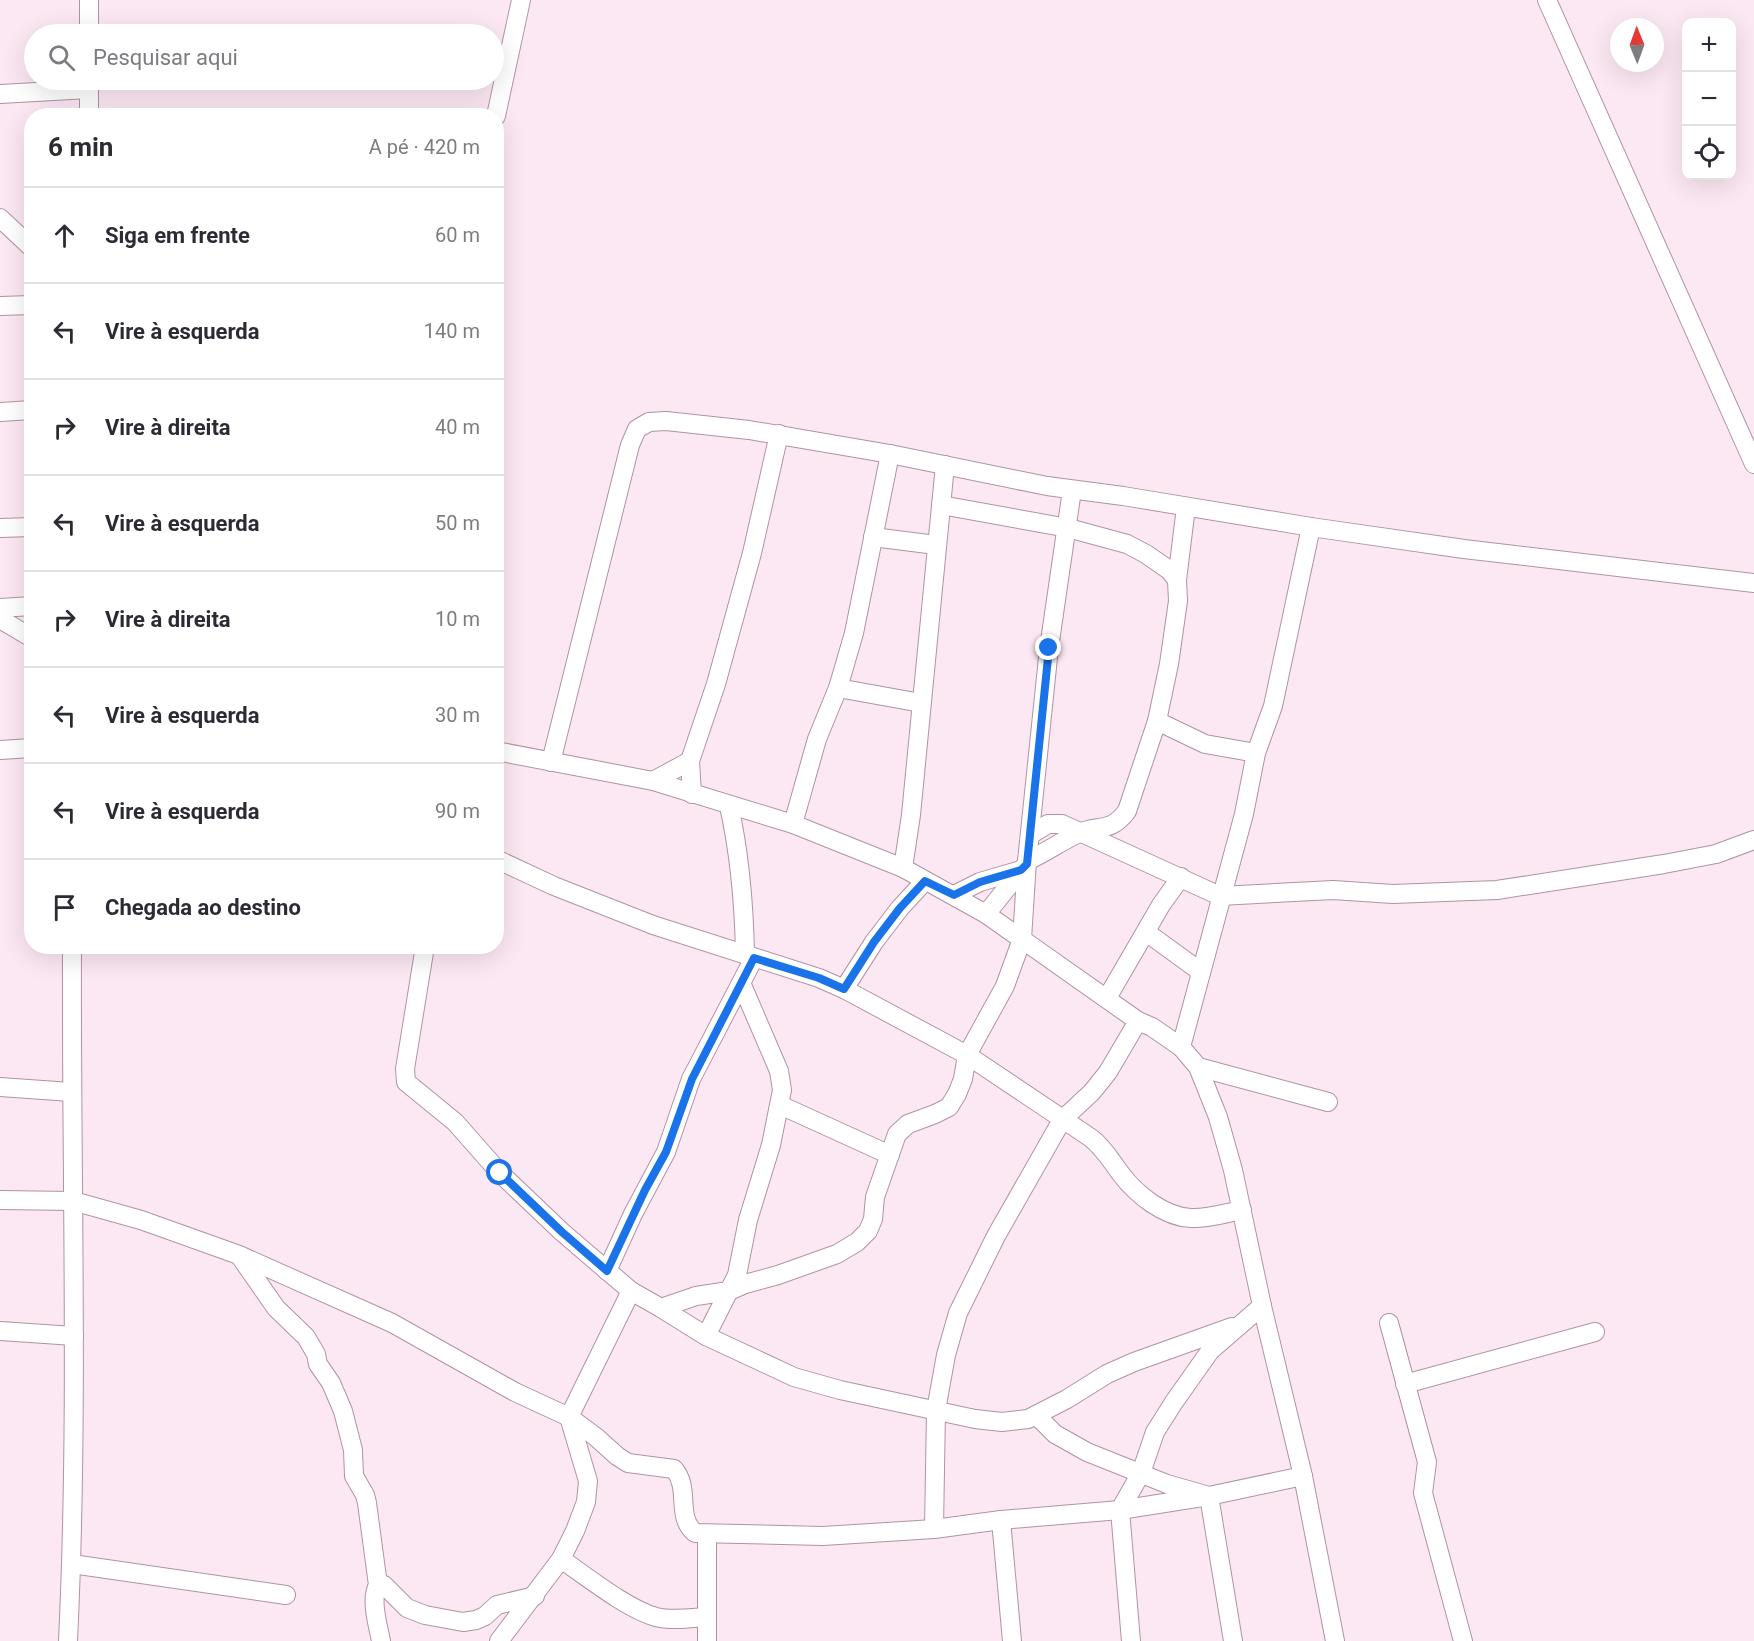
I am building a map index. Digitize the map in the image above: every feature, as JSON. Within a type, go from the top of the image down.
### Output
[{"type":"street","points":[[88,0],[89,24]]},
{"type":"street","points":[[504,79],[521,0]]},
{"type":"street","points":[[1547,0],[1754,464]]},
{"type":"street","points":[[0,94],[36,90]]},
{"type":"street","points":[[89,90],[89,108]]},
{"type":"street","points":[[498,108],[502,90]]},
{"type":"street","points":[[0,218],[24,240]]},
{"type":"street","points":[[0,306],[24,305]]},
{"type":"street","points":[[0,412],[24,410]]},
{"type":"street","points":[[551,762],[621,476],[630,445],[638,429],[649,422],[666,421],[779,434],[1072,490],[1311,527],[1464,549],[1754,583]]},
{"type":"street","points":[[692,794],[690,761],[716,684],[752,553],[779,434]]},
{"type":"street","points":[[793,824],[817,739],[838,688],[854,633],[890,454]]},
{"type":"street","points":[[903,868],[911,815],[945,465]]},
{"type":"street","points":[[661,1308],[696,1296],[729,1292],[745,1284],[837,1254],[857,1242],[868,1231],[873,1219],[875,1197],[897,1134],[908,1124],[948,1107],[963,1079],[967,1055],[1005,986],[1022,939],[1025,865],[1049,648],[1072,490]]},
{"type":"street","points":[[941,506],[1068,528],[1135,547],[1169,570],[1177,580]]},
{"type":"street","points":[[954,895],[980,882],[1025,865],[1078,833],[1108,827],[1119,822],[1127,812],[1157,721],[1176,621],[1177,580],[1186,507]]},
{"type":"street","points":[[0,528],[24,527]]},
{"type":"street","points":[[1181,1047],[1244,814],[1256,753],[1282,673],[1311,527]]},
{"type":"street","points":[[873,537],[936,545]]},
{"type":"street","points":[[0,609],[24,607]]},
{"type":"street","points":[[0,619],[24,633]]},
{"type":"street","points":[[838,688],[921,703]]},
{"type":"street","points":[[1157,721],[1205,744],[1256,753]]},
{"type":"street","points":[[0,750],[24,748]]},
{"type":"street","points":[[504,753],[653,782],[793,824],[903,868],[986,914],[1138,1021],[1152,1027],[1181,1047],[1198,1067],[1218,1117],[1242,1210],[1262,1306],[1303,1476],[1335,1641]]},
{"type":"street","points":[[653,782],[690,761]]},
{"type":"street","points":[[706,1336],[729,1292],[741,1261],[748,1220],[771,1145],[780,1105],[782,1081],[742,985],[744,928],[740,863],[729,806]]},
{"type":"street","points":[[1030,835],[1048,824],[1062,824],[1220,896],[1333,890],[1393,894],[1497,890],[1716,854],[1754,840]]},
{"type":"street","points":[[504,863],[554,886],[653,925],[819,978],[844,989],[967,1055],[1100,1145],[1120,1173],[1141,1196],[1176,1216],[1194,1218],[1242,1210]]},
{"type":"street","points":[[986,914],[1025,865]]},
{"type":"street","points":[[1107,998],[1161,905],[1181,877]]},
{"type":"street","points":[[844,989],[881,933],[925,881]]},
{"type":"street","points":[[1146,932],[1201,972]]},
{"type":"street","points":[[68,1641],[72,1563],[74,1336],[72,954]]},
{"type":"street","points":[[424,954],[405,1068],[406,1082],[455,1122],[500,1173],[562,1232],[631,1291],[706,1336],[794,1377],[876,1398],[975,1419],[1002,1422],[1028,1419],[1067,1400],[1107,1374],[1243,1323]]},
{"type":"street","points":[[607,1271],[637,1206],[666,1152],[692,1079],[742,985]]},
{"type":"street","points":[[934,1529],[936,1410],[945,1355],[958,1313],[996,1236],[1062,1120],[1092,1092],[1104,1077],[1138,1021]]},
{"type":"street","points":[[1198,1067],[1328,1102]]},
{"type":"street","points":[[0,1087],[71,1092]]},
{"type":"street","points":[[780,1105],[890,1155]]},
{"type":"street","points":[[0,1200],[73,1201],[141,1220],[239,1255],[392,1323],[515,1392],[569,1417],[628,1463],[674,1469],[682,1481],[686,1522],[695,1533],[823,1536],[934,1529],[1001,1520],[1120,1510],[1209,1496],[1303,1476]]},
{"type":"street","points":[[239,1255],[276,1308],[306,1337],[343,1411],[350,1441],[354,1476],[367,1503],[378,1586],[375,1590],[375,1603],[381,1641]]},
{"type":"street","points":[[499,1641],[561,1559],[576,1531],[589,1488],[569,1417],[631,1291]]},
{"type":"street","points":[[1131,1641],[1120,1510],[1142,1473],[1155,1432],[1174,1402],[1210,1351],[1262,1306]]},
{"type":"street","points":[[1389,1323],[1427,1462],[1423,1493],[1463,1641]]},
{"type":"street","points":[[0,1332],[74,1336]]},
{"type":"street","points":[[1405,1384],[1595,1332]]},
{"type":"street","points":[[1036,1415],[1055,1434],[1087,1452],[1167,1484],[1209,1496]]},
{"type":"street","points":[[1209,1496],[1233,1641]]},
{"type":"street","points":[[1001,1520],[1012,1641]]},
{"type":"street","points":[[707,1534],[707,1641]]},
{"type":"street","points":[[561,1559],[610,1594],[650,1615],[659,1618],[707,1617]]},
{"type":"street","points":[[72,1563],[285,1595]]},
{"type":"street","points":[[378,1586],[384,1585],[407,1608],[425,1615],[463,1622],[485,1616],[497,1605],[535,1596]]},
{"type":"route","points":[[500,1173],[607,1271],[645,1190],[666,1152],[692,1079],[754,958],[819,978],[844,989],[874,942],[900,908],[925,881],[954,895],[980,882],[1021,870],[1027,864],[1049,648]]}]
